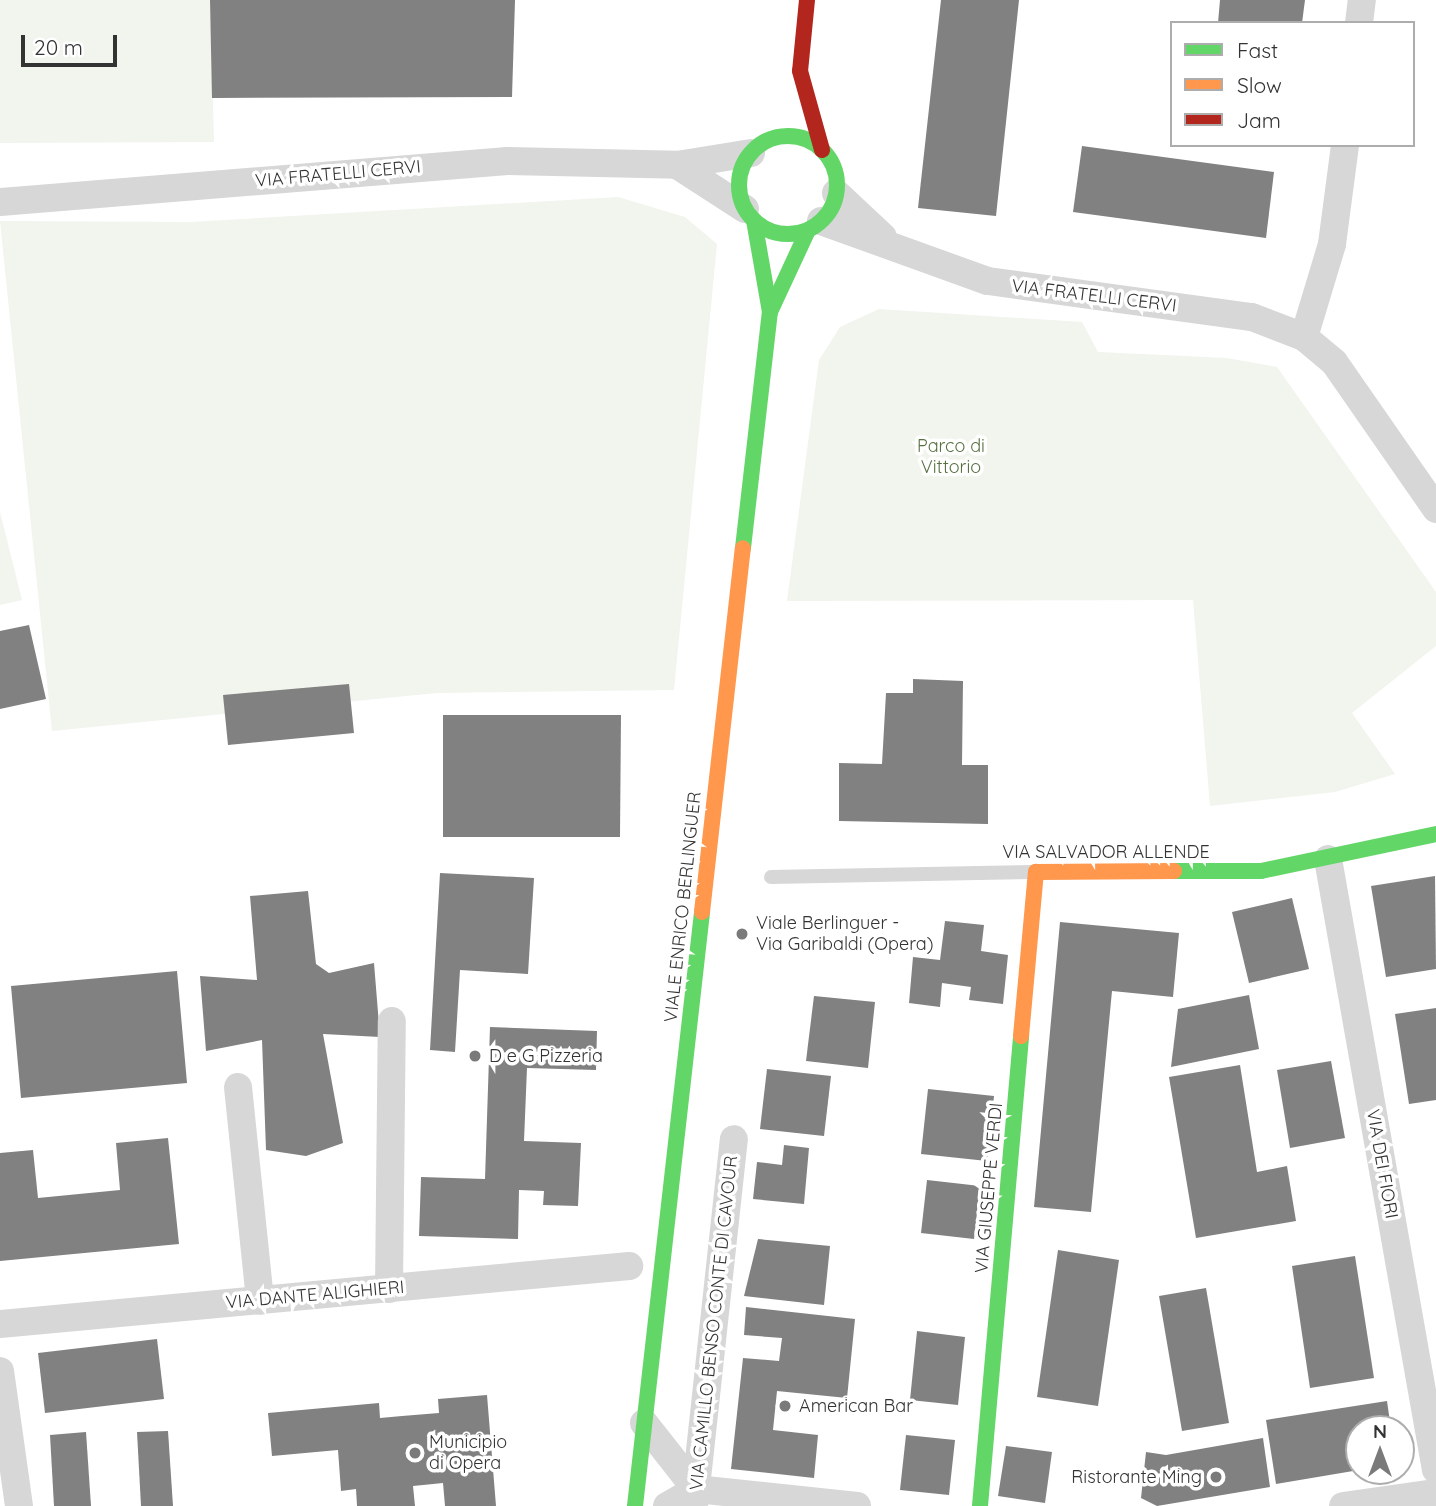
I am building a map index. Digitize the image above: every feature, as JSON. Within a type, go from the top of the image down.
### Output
[{"type":"street","points":[[788,95],[800,71],[807,0]]},
{"type":"street","points":[[1359,21],[1362,0]]},
{"type":"street","points":[[677,165],[780,233],[814,226],[836,193],[832,162],[822,150],[800,71]]},
{"type":"street","points":[[749,215],[739,180],[775,119]]},
{"type":"street","points":[[757,148],[787,136],[822,150]]},
{"type":"street","points":[[1304,337],[1332,244],[1345,147]]},
{"type":"street","name":"VIA FRATELLI CERVI","points":[[0,202],[507,161],[677,165],[757,148]]},
{"type":"street","name":"VIA FRATELLI CERVI","points":[[836,193],[888,242]]},
{"type":"street","name":"VIALE ENRICO BERLINGUER","points":[[635,1506],[770,312],[749,215]]},
{"type":"street","name":"VIA FRATELLI CERVI","points":[[814,226],[888,242],[988,281],[1252,317],[1304,337],[1334,362],[1436,509]]},
{"type":"street","name":"VIALE ENRICO BERLINGUER","points":[[770,312],[814,226]]},
{"type":"street","name":"VIA SALVADOR ALLENDE","points":[[1036,873],[1261,871],[1328,859],[1436,834]]},
{"type":"street","name":"VIA DEI FIORI","points":[[1328,859],[1436,1470]]},
{"type":"street","name":"VIA GIUSEPPE VERDI","points":[[980,1506],[1036,873]]},
{"type":"street","points":[[389,1289],[392,1021]]},
{"type":"street","points":[[238,1087],[260,1301]]},
{"type":"street","name":"VIA CAMILLO BENSO CONTE DI CAVOUR","points":[[695,1497],[734,1139]]},
{"type":"street","name":"VIA DANTE ALIGHIERI","points":[[0,1324],[629,1266]]},
{"type":"street","points":[[0,1371],[19,1506]]},
{"type":"street","points":[[644,1423],[695,1497]]},
{"type":"street","points":[[1343,1506],[1436,1493]]},
{"type":"street","points":[[667,1506],[695,1497],[857,1506]]},
{"type":"lane","name":"VIA SALVADOR ALLENDE","points":[[771,877],[1036,873]]},
{"type":"green space","points":[[0,0],[210,0],[214,142],[0,143]]},
{"type":"green space","points":[[618,197],[685,217],[717,244],[674,690],[437,693],[52,731],[0,221],[191,222]]},
{"type":"green space","name":"Parco di Vittorio","points":[[879,309],[1082,322],[1098,352],[1227,358],[1277,367],[1436,592],[1436,646],[1352,713],[1395,774],[1335,792],[1210,806],[1193,600],[787,601],[819,360],[840,327]]},
{"type":"green space","points":[[0,512],[22,600],[0,605]]},
{"type":"building","points":[[210,0],[515,0],[512,97],[212,98]]},
{"type":"building","points":[[941,0],[1019,0],[996,216],[918,208]]},
{"type":"building","points":[[1220,0],[1305,0],[1302,21],[1218,21]]},
{"type":"building","points":[[1082,146],[1274,172],[1266,238],[1073,212]]},
{"type":"building","points":[[29,625],[46,699],[0,709],[0,631]]},
{"type":"building","points":[[913,679],[963,681],[962,765],[988,765],[988,824],[839,821],[839,763],[882,764],[886,693],[913,693]]},
{"type":"building","points":[[349,684],[354,733],[228,745],[223,695]]},
{"type":"building","points":[[443,715],[621,715],[620,837],[443,837]]},
{"type":"building","points":[[440,873],[534,878],[528,974],[460,970],[455,1052],[430,1050]]},
{"type":"building","points":[[1435,876],[1436,969],[1386,977],[1371,886]]},
{"type":"building","points":[[308,891],[316,964],[329,973],[374,963],[380,1037],[323,1034],[343,1143],[306,1156],[266,1150],[262,1040],[206,1051],[200,976],[257,980],[250,896]]},
{"type":"building","points":[[1292,898],[1309,969],[1249,983],[1232,912]]},
{"type":"building","points":[[945,921],[984,925],[981,951],[1008,955],[1003,1004],[969,1000],[971,987],[942,983],[940,1007],[909,1003],[913,957],[940,960]]},
{"type":"building","points":[[1060,922],[1179,933],[1173,997],[1112,991],[1091,1212],[1034,1207]]},
{"type":"building","points":[[177,971],[187,1083],[21,1098],[11,986]]},
{"type":"building","points":[[1249,995],[1259,1049],[1171,1067],[1178,1009]]},
{"type":"building","points":[[814,996],[875,1002],[868,1068],[806,1061]]},
{"type":"building","points":[[1436,1008],[1436,1100],[1409,1104],[1395,1014]]},
{"type":"building","points":[[490,1027],[597,1031],[596,1070],[527,1068],[524,1141],[581,1143],[578,1206],[543,1205],[544,1191],[519,1190],[518,1239],[419,1236],[421,1177],[485,1179]]},
{"type":"building","points":[[1331,1061],[1345,1138],[1290,1148],[1277,1070]]},
{"type":"building","points":[[1240,1065],[1257,1172],[1287,1166],[1296,1221],[1196,1238],[1169,1077]]},
{"type":"building","points":[[767,1069],[831,1076],[824,1136],[760,1129]]},
{"type":"building","points":[[928,1089],[994,1096],[987,1161],[921,1154]]},
{"type":"building","points":[[168,1138],[179,1244],[0,1261],[0,1153],[33,1150],[38,1198],[120,1190],[116,1143]]},
{"type":"building","points":[[784,1145],[809,1148],[804,1204],[753,1199],[757,1162],[782,1165]]},
{"type":"building","points":[[927,1180],[980,1186],[974,1239],[921,1233]]},
{"type":"building","points":[[758,1239],[830,1246],[824,1305],[744,1296]]},
{"type":"building","points":[[1058,1250],[1119,1260],[1098,1406],[1037,1397]]},
{"type":"building","points":[[1355,1256],[1374,1378],[1310,1388],[1292,1266]]},
{"type":"building","points":[[1206,1288],[1229,1423],[1182,1431],[1159,1296]]},
{"type":"building","points":[[746,1307],[855,1319],[847,1398],[777,1391],[773,1430],[818,1435],[814,1478],[731,1469],[743,1358],[779,1361],[782,1338],[744,1335]]},
{"type":"building","points":[[917,1331],[965,1337],[958,1405],[910,1400]]},
{"type":"building","points":[[157,1339],[164,1399],[45,1413],[38,1353]]},
{"type":"building","name":"Municipio di Opera","points":[[487,1395],[496,1506],[445,1506],[443,1483],[413,1486],[415,1506],[357,1506],[356,1489],[341,1491],[338,1450],[272,1456],[268,1413],[379,1403],[380,1418],[439,1413],[438,1399]]},
{"type":"building","points":[[1387,1401],[1389,1415],[1345,1415],[1345,1472],[1276,1484],[1266,1420]]},
{"type":"building","points":[[168,1431],[173,1506],[141,1506],[137,1432]]},
{"type":"building","points":[[86,1432],[91,1506],[54,1506],[50,1435]]},
{"type":"building","points":[[906,1435],[955,1440],[949,1495],[900,1490]]},
{"type":"building","points":[[1263,1438],[1270,1487],[1157,1506],[1141,1498],[1146,1452],[1166,1455]]},
{"type":"building","points":[[1006,1446],[1052,1452],[1045,1503],[998,1496]]},
{"type":"traffic: fast","points":[[788,136],[807,140],[823,150],[833,166],[837,185],[833,204],[823,220],[807,230],[788,234],[769,230],[753,220],[743,204],[739,185],[743,166],[753,150],[769,140],[788,136]]},
{"type":"traffic: fast","points":[[743,548],[770,312],[754,220]]},
{"type":"traffic: fast","points":[[770,312],[808,230]]},
{"type":"traffic: fast","points":[[1174,871],[1261,871],[1436,834]]},
{"type":"traffic: fast","points":[[635,1506],[702,912]]},
{"type":"traffic: fast","points":[[980,1506],[1021,1036]]},
{"type":"traffic: slow","points":[[702,912],[743,548]]},
{"type":"traffic: slow","points":[[1021,1036],[1036,872],[1174,871]]},
{"type":"traffic: jam","points":[[807,0],[800,71],[822,150]]},
{"type":"place","name":"Viale Berlinguer - Via Garibaldi (Opera)","points":[[742,934]]},
{"type":"place","name":"D e G Pizzeria","points":[[475,1056]]},
{"type":"place","name":"American Bar","points":[[785,1406]]},
{"type":"place","name":"Municipio di Opera","points":[[415,1453]]},
{"type":"place","name":"Ristorante Ming","points":[[1216,1477]]}]
